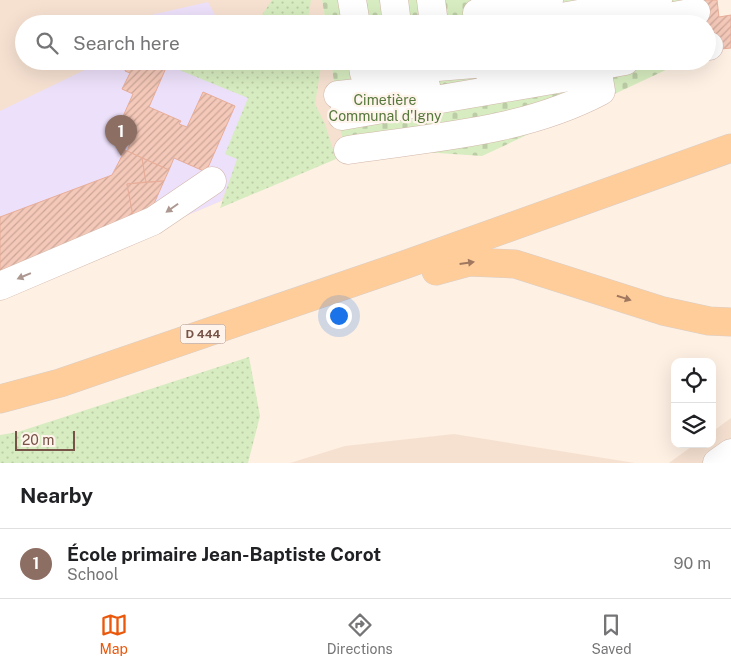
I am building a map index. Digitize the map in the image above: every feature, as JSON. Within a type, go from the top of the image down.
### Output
[{"type":"main road","points":[[702,159],[718,135],[731,129]]},
{"type":"main road","name":"D 444","points":[[0,399],[60,383],[404,265],[731,148]]},
{"type":"main road","points":[[404,265],[426,274],[469,262],[515,264],[663,311],[709,321],[731,322]]},
{"type":"street","points":[[352,0],[354,15]]},
{"type":"street","points":[[394,0],[396,15]]},
{"type":"street","points":[[431,0],[433,15]]},
{"type":"street","points":[[477,12],[551,0]]},
{"type":"street","points":[[571,15],[658,0]]},
{"type":"street","points":[[364,70],[364,73],[381,70]]},
{"type":"street","points":[[455,70],[554,113],[598,72]]},
{"type":"street","points":[[520,70],[490,85],[344,124],[400,87],[490,85],[598,72]]},
{"type":"street","points":[[0,286],[154,221],[212,181]]},
{"type":"street","points":[[717,463],[731,452]]},
{"type":"shaded area","points":[[0,0],[322,0],[324,15],[15,15],[15,70],[332,70],[344,154],[221,201],[0,294]]},
{"type":"shaded area","points":[[208,2],[215,15],[151,15]]},
{"type":"shaded area","points":[[85,70],[245,70],[264,107],[221,201],[0,294],[0,111]]},
{"type":"shaded area","points":[[731,418],[731,463],[669,463],[690,448],[716,448],[716,429]]},
{"type":"shaded area","points":[[454,434],[635,463],[290,463],[345,446]]},
{"type":"green space","points":[[272,0],[311,0],[309,15],[262,15]]},
{"type":"green space","points":[[322,0],[701,0],[704,15],[324,15]]},
{"type":"green space","points":[[179,70],[321,70],[315,104],[325,124],[336,159],[220,208],[237,159],[225,154],[248,98]]},
{"type":"green space","name":"Cimetière Communal d'Igny","points":[[332,70],[666,70],[482,156],[424,152],[344,154]]},
{"type":"green space","points":[[249,357],[260,416],[248,463],[0,463],[0,435],[18,432]]},
{"type":"building","points":[[703,0],[717,0],[719,17],[731,15],[731,48],[716,49],[716,15],[705,15]]},
{"type":"building","points":[[165,70],[149,107],[181,121],[179,124],[187,127],[203,92],[235,106],[206,172],[174,158],[169,170],[127,151],[132,139],[116,132],[133,94],[122,89],[130,73],[125,71]]},
{"type":"building","points":[[125,150],[142,158],[146,182],[127,184],[134,221],[0,273],[0,217],[112,175]]},
{"type":"building","points":[[142,158],[169,170],[164,181],[146,182]]},
{"type":"building","points":[[164,181],[149,215],[134,221],[127,184]]},
{"type":"place","name":"École primaire Jean-Baptiste Corot","points":[[121,156]]}]
